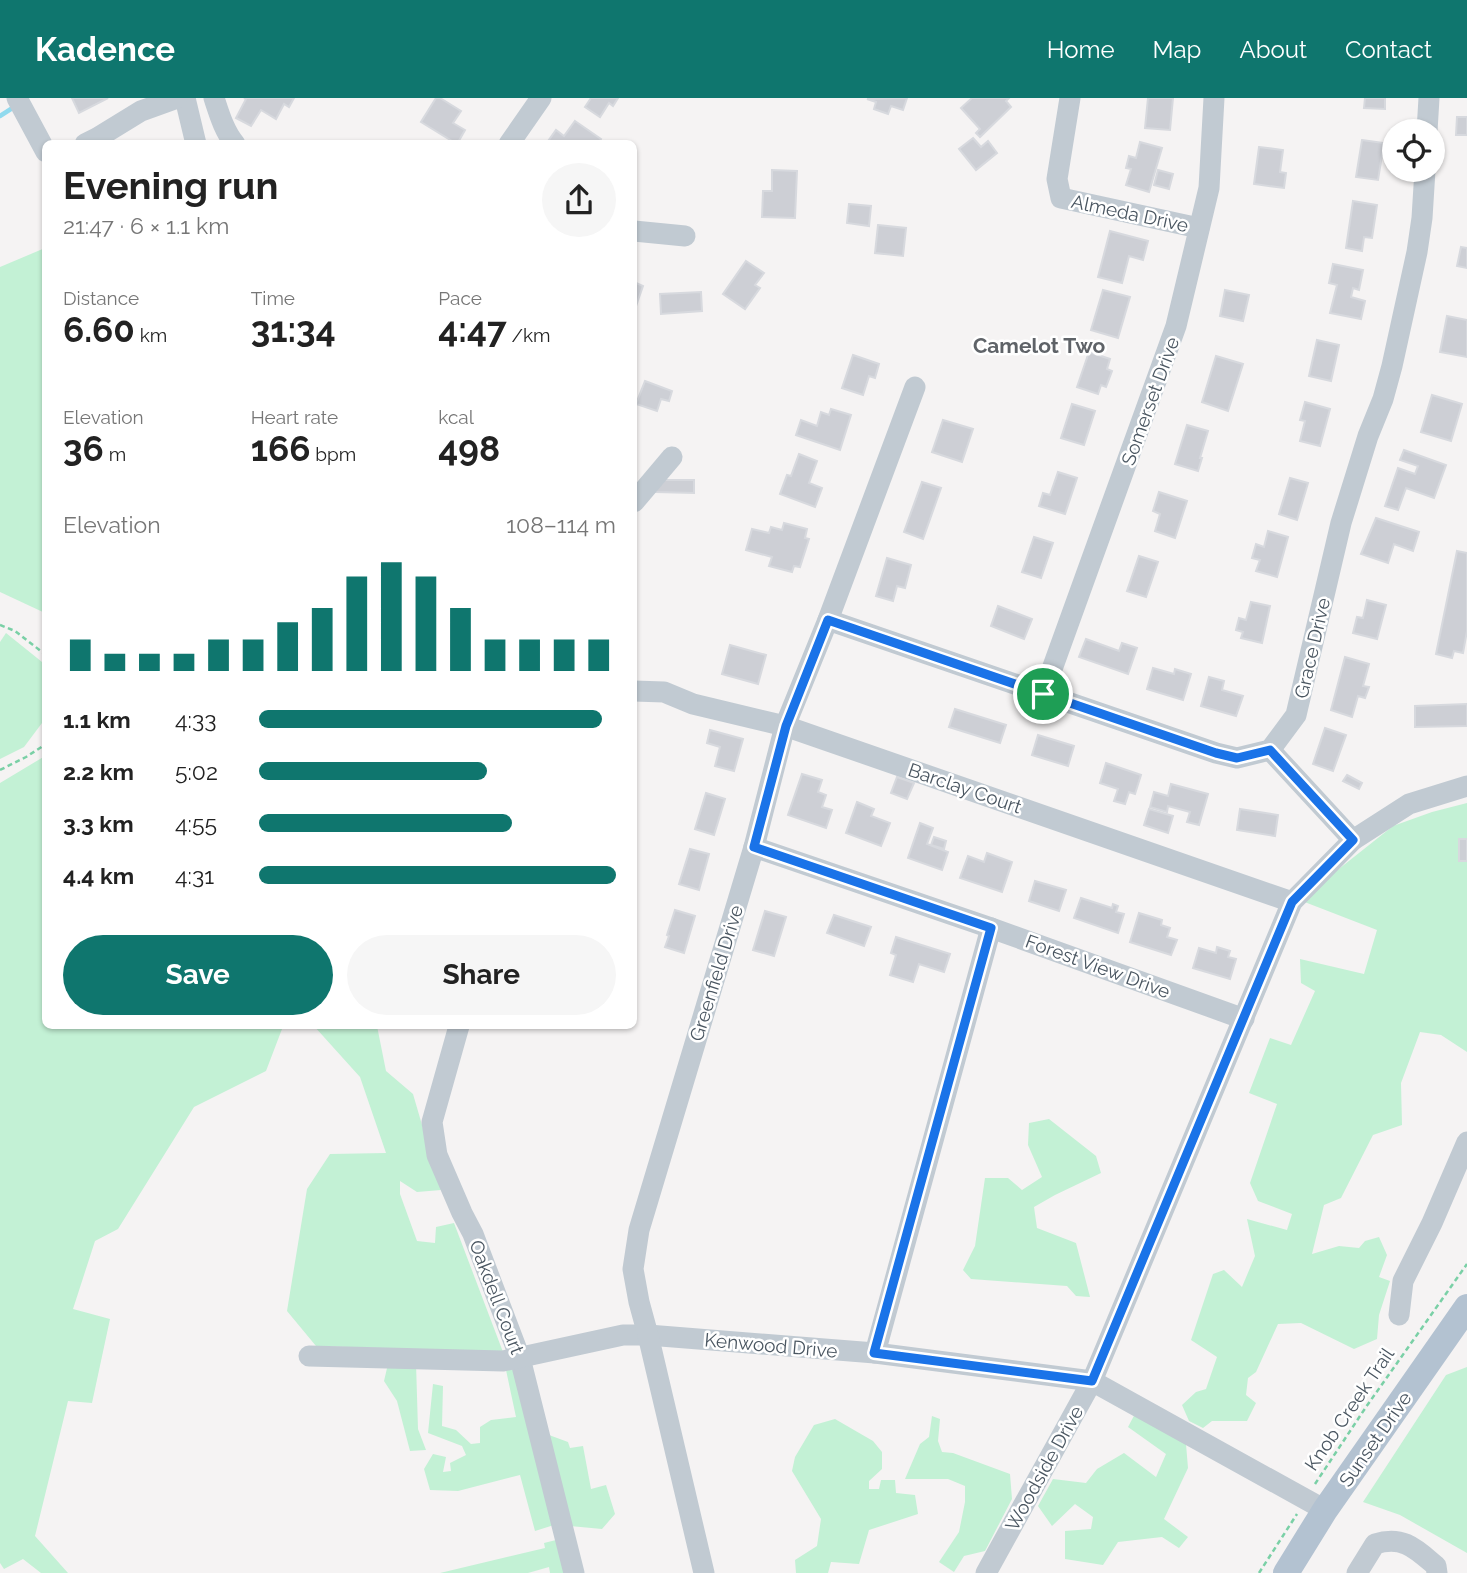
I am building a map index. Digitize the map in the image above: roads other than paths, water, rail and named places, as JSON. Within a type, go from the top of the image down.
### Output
[{"type":"main road","name":"Sunset Drive","points":[[1286,1573],[1316,1505],[1467,1307]]},
{"type":"street","points":[[17,98],[42,145]]},
{"type":"street","points":[[93,140],[141,111],[177,98]]},
{"type":"street","points":[[186,98],[195,140]]},
{"type":"street","points":[[214,98],[231,140]]},
{"type":"street","points":[[512,140],[541,98]]},
{"type":"street","name":"Almeda Drive","points":[[1070,98],[1057,179],[1061,198],[1199,228]]},
{"type":"street","name":"Somerset Drive","points":[[1043,694],[1176,326],[1209,188],[1214,98]]},
{"type":"street","points":[[1428,119],[1429,98]]},
{"type":"street","name":"Grace Drive","points":[[1270,750],[1296,715],[1341,523],[1392,366],[1417,252],[1424,182]]},
{"type":"street","points":[[637,231],[685,236]]},
{"type":"street","name":"Greenfield Drive","points":[[704,1573],[639,1302],[633,1269],[639,1230],[754,847],[786,726],[915,387]]},
{"type":"street","points":[[637,498],[671,457]]},
{"type":"street","points":[[828,620],[1216,753],[1237,758],[1270,750],[1353,840]]},
{"type":"street","name":"Barclay Court","points":[[637,691],[664,692],[693,704],[786,726],[1292,902]]},
{"type":"street","name":"Woodside Drive","points":[[986,1573],[1092,1381],[1292,902],[1353,840],[1409,804],[1467,786]]},
{"type":"street","name":"Forest View Drive","points":[[754,847],[1244,1019]]},
{"type":"street","points":[[874,1353],[991,928]]},
{"type":"street","name":"Oakdell Court","points":[[458,1029],[432,1122],[438,1155],[473,1234],[526,1376],[574,1573]]},
{"type":"street","points":[[1399,1315],[1403,1281],[1467,1142]]},
{"type":"street","name":"Kenwood Drive","points":[[309,1356],[503,1361],[623,1335],[648,1335],[874,1353],[1092,1381],[1316,1505]]},
{"type":"street","points":[[1357,1573],[1375,1544],[1388,1540],[1412,1546],[1436,1566],[1437,1573]]},
{"type":"waterway","points":[[0,116],[14,107]]},
{"type":"district","name":"Camelot Two","points":[[1039,346]]}]
